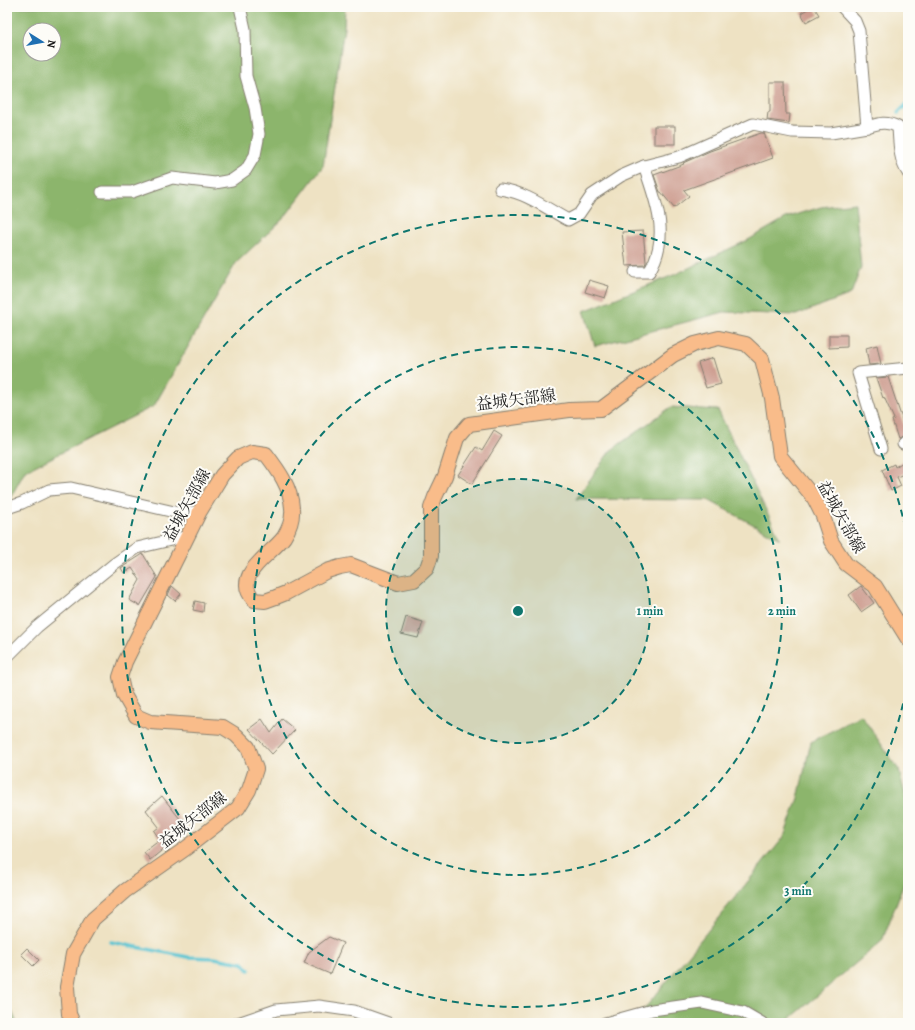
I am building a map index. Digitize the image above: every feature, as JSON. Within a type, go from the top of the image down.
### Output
[{"type":"main road","name":"益城矢部線","points":[[73,1023],[69,1014],[67,987],[74,954],[93,919],[125,892],[185,849],[238,808],[249,790],[256,769],[248,747],[236,735],[223,727],[150,722],[136,716],[124,695],[120,676],[125,662],[200,511],[222,475],[238,458],[252,452],[266,454],[282,474],[292,508],[290,525],[284,537],[250,573],[246,586],[249,594],[254,600],[265,601],[276,597],[340,566],[350,565],[398,583],[414,580],[427,568],[431,556],[431,508],[445,476],[457,438],[468,424],[562,411],[601,409],[674,355],[695,344],[719,338],[746,344],[762,359],[772,398],[780,456],[814,498],[824,516],[832,541],[846,564],[875,586],[908,639]]},
{"type":"street","points":[[102,192],[132,192],[172,178],[215,183],[232,180],[246,170],[255,155],[259,134],[255,108],[246,76],[245,29],[240,7]]},
{"type":"street","points":[[842,7],[855,21],[859,31],[867,127]]},
{"type":"street","points":[[500,189],[511,190],[529,197],[568,220],[580,214],[592,195],[621,176],[644,166],[679,157],[753,124],[792,132],[831,133],[881,123],[891,124],[898,127],[901,153],[905,169],[908,173]]},
{"type":"street","points":[[635,272],[649,272],[656,260],[661,236],[656,204],[644,166]]},
{"type":"street","points":[[881,449],[858,373],[908,368]]},
{"type":"street","points":[[7,508],[22,503],[49,490],[71,488],[183,514],[200,511]]},
{"type":"street","points":[[7,657],[37,627],[114,564],[137,548],[188,536]]},
{"type":"street","points":[[605,1023],[652,1010],[702,1003],[743,1012],[762,1023]]},
{"type":"street","points":[[238,1023],[276,1010],[319,1006],[354,1010],[388,1023]]},
{"type":"green space","points":[[7,7],[345,7],[344,28],[323,166],[284,218],[236,263],[154,406],[25,471],[7,504]]},
{"type":"green space","points":[[855,203],[861,267],[851,294],[796,315],[724,312],[595,346],[584,311],[676,274],[748,240],[786,218],[821,207]]},
{"type":"green space","points":[[671,407],[718,410],[780,539],[708,500],[576,499],[610,451]]},
{"type":"green space","points":[[861,715],[899,770],[908,807],[908,873],[882,941],[785,1023],[633,1023],[784,837],[798,798],[811,742]]},
{"type":"green space","points":[[7,1000],[17,1023],[7,1023]]},
{"type":"building","points":[[811,7],[814,7],[819,15],[806,22],[801,13]]},
{"type":"building","points":[[770,82],[785,82],[786,114],[790,114],[789,123],[767,120],[768,112],[770,112]]},
{"type":"building","points":[[654,126],[675,126],[675,144],[654,144]]},
{"type":"building","points":[[764,133],[773,158],[684,190],[689,196],[674,208],[660,192],[654,175],[684,164],[683,163],[710,151]]},
{"type":"building","points":[[643,231],[645,265],[626,266],[622,232]]},
{"type":"building","points":[[589,280],[609,286],[605,298],[585,292]]},
{"type":"building","points":[[829,335],[847,335],[847,347],[829,348]]},
{"type":"building","points":[[877,345],[881,364],[869,365],[866,348]]},
{"type":"building","points":[[713,358],[721,384],[706,388],[698,363]]},
{"type":"building","points":[[888,377],[905,428],[908,427],[908,435],[898,439],[892,420],[894,419],[884,397],[883,398],[876,378]]},
{"type":"building","points":[[494,431],[502,436],[472,484],[458,475],[476,447],[482,451]]},
{"type":"building","points":[[908,459],[908,472],[897,477],[901,486],[891,491],[882,470],[894,464],[895,467]]},
{"type":"building","points":[[143,554],[157,577],[140,606],[129,600],[140,580],[132,568],[124,573],[121,568]]},
{"type":"building","points":[[172,586],[181,594],[175,601],[168,595]]},
{"type":"building","points":[[861,586],[874,603],[861,612],[849,595]]},
{"type":"building","points":[[195,601],[204,603],[203,612],[193,610]]},
{"type":"building","points":[[406,617],[423,622],[418,638],[401,634]]},
{"type":"building","points":[[262,719],[271,733],[282,719],[295,730],[272,754],[249,729]]},
{"type":"building","points":[[162,796],[188,829],[150,860],[144,852],[160,840],[154,831],[159,827],[146,810]]},
{"type":"building","points":[[329,937],[343,943],[330,974],[304,963],[309,952]]},
{"type":"building","points":[[27,948],[39,960],[33,966],[21,954]]},
{"type":"waterway","points":[[898,113],[908,103]]},
{"type":"waterway","points":[[111,942],[188,957],[214,958],[243,963],[249,970]]}]
